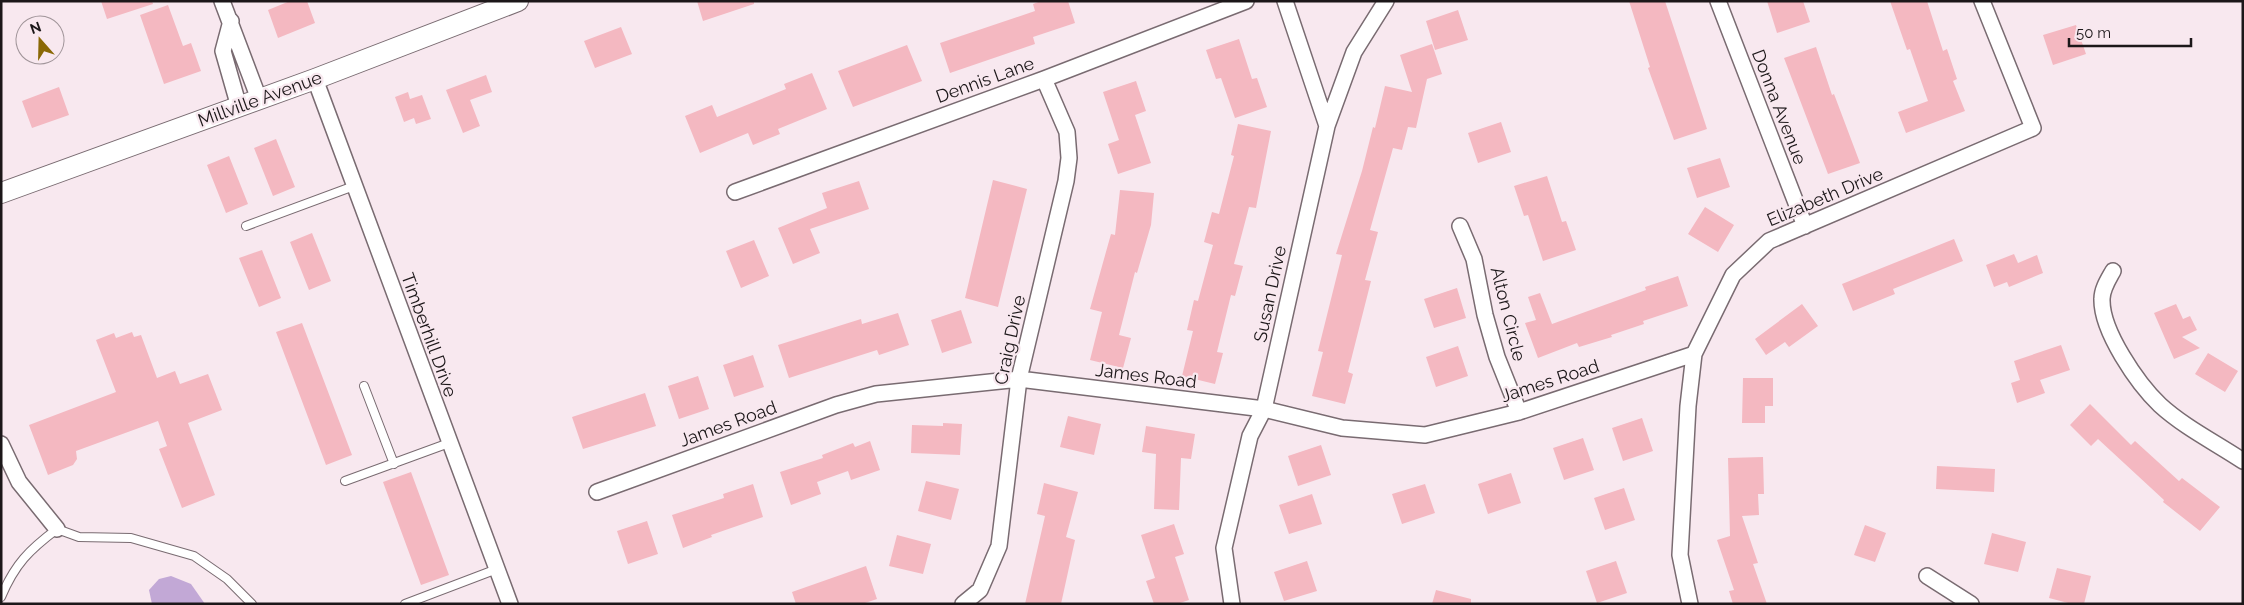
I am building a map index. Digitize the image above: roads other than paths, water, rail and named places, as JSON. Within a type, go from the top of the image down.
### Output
[{"type":"main road","name":"Millville Avenue","points":[[1,193],[315,79],[518,1]]},
{"type":"street","points":[[222,1],[259,99]]},
{"type":"street","name":"Dennis Lane","points":[[735,192],[1044,79],[1246,1]]},
{"type":"street","points":[[1285,1],[1327,126]]},
{"type":"street","name":"Susan Drive","points":[[1232,604],[1224,548],[1250,436],[1264,409],[1327,126],[1354,52],[1386,1]]},
{"type":"street","name":"Donna Avenue","points":[[1718,1],[1805,226]]},
{"type":"street","name":"Elizabeth Drive","points":[[1690,604],[1680,555],[1688,406],[1694,354],[1733,274],[1769,241],[2032,128],[1982,1]]},
{"type":"street","points":[[231,21],[223,50],[239,107]]},
{"type":"street","name":"Timberhill Drive","points":[[315,79],[510,604]]},
{"type":"street","name":"Craig Drive","points":[[963,604],[980,590],[999,546],[1019,379],[1066,181],[1069,158],[1067,132],[1044,79]]},
{"type":"street","name":"Alton Circle","points":[[1460,226],[1474,259],[1485,315],[1497,358],[1519,412]]},
{"type":"street","points":[[2113,271],[2106,284],[2102,299],[2104,313],[2116,343],[2134,373],[2160,405],[2243,461]]},
{"type":"street","name":"James Road","points":[[597,492],[836,405],[876,394],[1019,379],[1264,409],[1342,428],[1425,435],[1519,412],[1694,354]]},
{"type":"street","points":[[1,444],[19,482],[56,529]]},
{"type":"street","points":[[1927,576],[1971,604]]},
{"type":"lane","points":[[246,226],[354,186]]},
{"type":"lane","points":[[364,386],[394,464]]},
{"type":"lane","points":[[345,481],[449,443]]},
{"type":"lane","points":[[1,597],[10,577],[30,549],[56,529],[79,537],[131,538],[194,556],[227,579],[252,604]]},
{"type":"lane","points":[[405,604],[497,569]]}]
